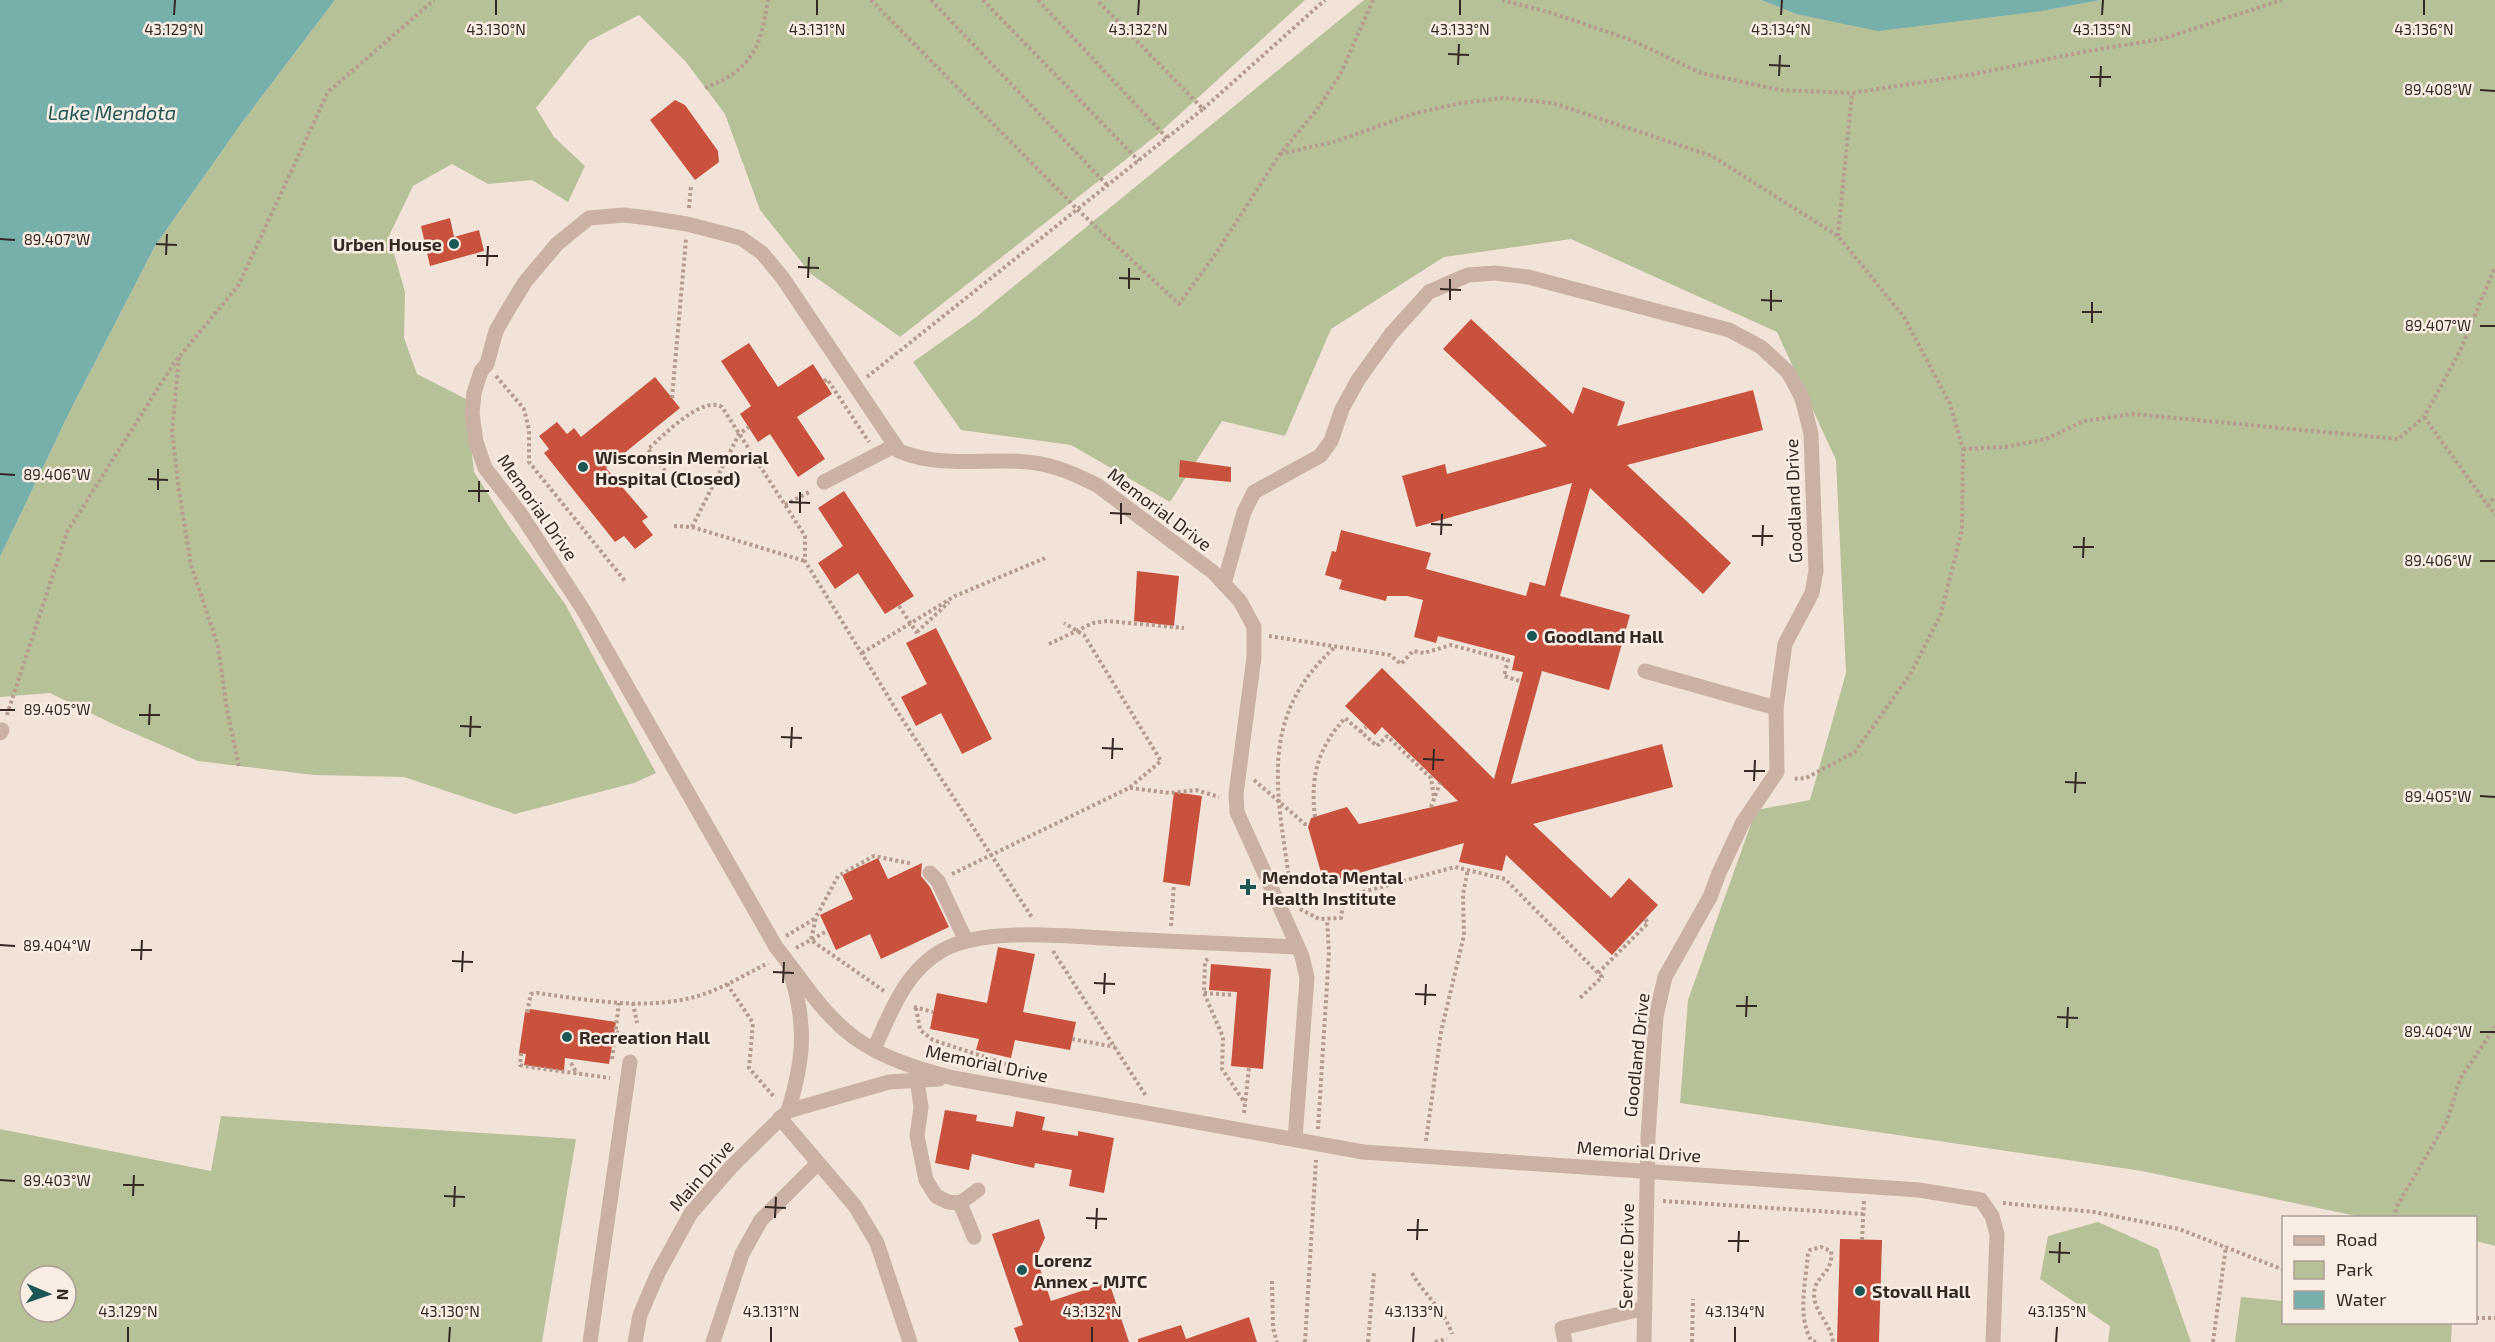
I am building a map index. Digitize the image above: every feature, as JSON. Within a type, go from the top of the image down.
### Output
[{"type":"lane","name":"Memorial Drive","points":[[1295,1139],[1307,978],[1297,947],[1237,807],[1238,773],[1254,657],[1254,632],[1240,601],[1213,572],[1097,485],[1079,476],[1050,466],[1024,463],[937,462],[907,454],[894,447],[782,277],[762,253],[741,238],[687,224],[624,215],[589,218],[581,222],[557,244],[525,282],[496,331],[487,364],[481,371],[474,393],[472,413],[476,442],[485,468],[526,522],[584,611],[781,953],[839,1023],[855,1038],[916,1068],[953,1078],[1363,1152],[1919,1190],[1981,1200]]},
{"type":"lane","name":"Goodland Drive","points":[[1224,584],[1244,512],[1254,492],[1320,456],[1331,441],[1342,409],[1358,380],[1391,334],[1429,292],[1468,275],[1495,273],[1528,277],[1729,330],[1761,347],[1788,372],[1802,398],[1811,434],[1816,571],[1812,593],[1785,644],[1776,708],[1777,772],[1743,822],[1710,897],[1665,977],[1656,1016],[1647,1170]]},
{"type":"lane","points":[[824,482],[894,447]]},
{"type":"lane","points":[[1645,671],[1776,708]]},
{"type":"lane","points":[[934,877],[966,941]]},
{"type":"lane","points":[[874,1049],[904,985],[942,950],[966,941],[986,937],[1044,936],[1297,947]]},
{"type":"lane","name":"Main Drive","points":[[636,1342],[640,1315],[658,1273],[691,1213],[731,1167],[784,1115],[799,1077],[802,1027],[799,998],[781,953]]},
{"type":"lane","points":[[590,1342],[630,1062]]},
{"type":"lane","name":"Main Drive","points":[[784,1115],[889,1082],[953,1078]]},
{"type":"lane","points":[[917,1080],[921,1107],[917,1136],[926,1180],[936,1196],[948,1202],[960,1203],[978,1190]]},
{"type":"lane","points":[[784,1115],[818,1163],[855,1206],[877,1243],[910,1342]]},
{"type":"lane","points":[[713,1342],[742,1254],[761,1220],[818,1163]]},
{"type":"lane","name":"Service Drive","points":[[1644,1342],[1647,1170]]},
{"type":"lane","points":[[1981,1200],[1992,1216],[1997,1234],[1993,1342]]},
{"type":"lane","points":[[960,1203],[974,1237]]},
{"type":"lane","points":[[1565,1342],[1562,1328],[1645,1308]]},
{"type":"path","points":[[1,731],[68,532],[179,357],[238,286],[328,92],[434,0]]},
{"type":"path","points":[[705,88],[746,65],[762,34],[768,0]]},
{"type":"path","points":[[871,0],[1078,210],[1179,304],[1215,255],[1280,154],[1319,107],[1341,73],[1373,0]]},
{"type":"path","points":[[931,0],[1108,186]]},
{"type":"path","points":[[983,0],[1139,161]]},
{"type":"path","points":[[1038,0],[1167,138]]},
{"type":"path","points":[[1097,0],[1203,109]]},
{"type":"path","points":[[855,387],[1203,109],[1325,0]]},
{"type":"path","points":[[1502,0],[1552,13],[1631,40],[1701,73],[1780,90],[1852,93],[1968,75],[2162,39],[2282,0]]},
{"type":"path","points":[[1838,236],[1852,93]]},
{"type":"path","points":[[672,398],[691,184]]},
{"type":"path","points":[[1964,449],[2005,447],[2046,439],[2084,421],[2133,414],[2398,439],[2424,417],[2460,351],[2495,267]]},
{"type":"path","points":[[179,357],[172,431],[179,491],[191,565],[218,646],[227,710],[239,766]]},
{"type":"path","points":[[487,364],[524,409],[529,430],[529,462],[625,581]]},
{"type":"path","points":[[824,381],[827,379],[877,454]]},
{"type":"path","points":[[665,471],[648,449],[689,414],[716,403],[722,407],[806,536],[805,561],[991,856],[1149,1100],[1138,1098]]},
{"type":"path","points":[[2424,417],[2495,515]]},
{"type":"path","points":[[692,527],[739,434],[748,427]]},
{"type":"path","points":[[785,505],[824,482]]},
{"type":"path","points":[[2488,506],[2495,496]]},
{"type":"path","points":[[674,526],[692,527],[805,561]]},
{"type":"path","points":[[862,653],[955,596],[1045,558]]},
{"type":"path","points":[[976,579],[979,586]]},
{"type":"path","points":[[899,606],[918,634],[955,596]]},
{"type":"path","points":[[1050,644],[1079,630],[1107,621],[1184,628]]},
{"type":"path","points":[[934,877],[991,856],[1129,788],[1161,761],[1079,630],[1064,623]]},
{"type":"path","points":[[1254,632],[1390,655],[1401,664],[1413,651],[1424,653],[1450,645],[1508,660],[1504,676],[1520,681]]},
{"type":"path","points":[[1292,896],[1276,778],[1277,751],[1287,714],[1297,692],[1312,669],[1335,647]]},
{"type":"path","points":[[1315,817],[1314,777],[1319,754],[1326,741],[1346,718],[1377,747],[1387,736],[1431,778],[1434,798]]},
{"type":"path","points":[[1360,732],[1366,727]]},
{"type":"path","points":[[1238,773],[1251,777],[1305,824],[1309,824]]},
{"type":"path","points":[[1431,807],[1440,783]]},
{"type":"path","points":[[1129,788],[1170,793],[1196,790],[1214,794],[1237,807]]},
{"type":"path","points":[[811,940],[816,917],[838,876],[874,856],[913,864]]},
{"type":"path","points":[[1294,903],[1312,917],[1341,918],[1344,897],[1455,867],[1505,879],[1602,976],[1579,999]]},
{"type":"path","points":[[1424,1157],[1441,1032],[1464,935],[1463,894],[1468,869]]},
{"type":"path","points":[[1170,941],[1174,884]]},
{"type":"path","points":[[781,953],[816,917]]},
{"type":"path","points":[[1598,973],[1648,923],[1645,920]]},
{"type":"path","points":[[527,1012],[531,994],[537,993],[619,1003],[699,996],[827,931]]},
{"type":"path","points":[[811,940],[897,1000],[933,1012]]},
{"type":"path","points":[[1224,944],[1205,961],[1204,993],[1223,1037],[1222,1069],[1245,1103]]},
{"type":"path","points":[[1204,993],[1234,995]]},
{"type":"path","points":[[521,1053],[520,1065],[523,1066],[610,1079],[619,1003]]},
{"type":"path","points":[[633,1003],[636,1023]]},
{"type":"path","points":[[916,1008],[920,1030],[933,1040],[1049,1077]]},
{"type":"path","points":[[2394,1216],[2397,1206],[2447,1121],[2460,1079],[2495,1027]]},
{"type":"path","points":[[616,1032],[629,1036]]},
{"type":"path","points":[[1072,1039],[1115,1047]]},
{"type":"path","points":[[571,1063],[577,1074]]},
{"type":"path","points":[[1244,1113],[1249,1068]]},
{"type":"path","points":[[1233,1112],[1255,1115]]},
{"type":"path","points":[[1862,1240],[1864,1186]]},
{"type":"path","points":[[1647,1200],[1863,1214]]},
{"type":"path","points":[[1981,1200],[2094,1212],[2179,1229],[2282,1270]]},
{"type":"path","points":[[2213,1342],[2226,1246]]},
{"type":"path","points":[[1816,1342],[1811,1340],[1806,1331],[1803,1315],[1808,1253],[1810,1250],[1821,1247],[1831,1251],[1832,1263],[1817,1282],[1814,1297],[1831,1331],[1833,1342]]},
{"type":"path","points":[[1368,1342],[1374,1273]]},
{"type":"path","points":[[1412,1273],[1419,1286],[1440,1309],[1452,1334]]},
{"type":"path","points":[[1272,1281],[1273,1328],[1277,1342]]},
{"type":"path","points":[[1692,1342],[1693,1299]]},
{"type":"path","points":[[2477,1318],[2495,1318]]},
{"type":"path","points":[[1435,1342],[1446,1339]]},
{"type":"green space","points":[[335,0],[1305,0],[1157,135],[900,337],[811,274],[760,210],[725,114],[686,62],[639,15],[589,41],[536,108],[554,137],[585,166],[568,202],[532,180],[488,184],[452,164],[413,186],[389,236],[405,292],[404,338],[417,374],[466,399],[474,472],[510,528],[565,604],[656,773],[634,783],[515,814],[404,777],[314,775],[198,761],[115,725],[50,693],[0,697],[0,557],[70,411],[155,246],[241,124]]},
{"type":"green space","points":[[1364,0],[1761,0],[1796,14],[2042,11],[2101,0],[2495,0],[2495,1246],[2477,1241],[2477,1216],[2356,1216],[2142,1171],[1680,1103],[1688,1000],[1756,810],[1810,800],[1846,673],[1836,460],[1777,332],[1571,239],[1444,257],[1331,329],[1285,436],[1222,421],[1170,502],[1071,445],[961,430],[913,362],[975,318]]},
{"type":"green space","points":[[221,1116],[576,1139],[542,1342],[0,1342],[0,1129],[211,1171]]},
{"type":"green space","points":[[2098,1222],[2158,1249],[2191,1342],[2108,1342],[2110,1326],[2040,1279],[2048,1236]]},
{"type":"green space","points":[[2241,1297],[2282,1301],[2282,1324],[2452,1324],[2451,1342],[2235,1342]]},
{"type":"water","name":"Lake Mendota","points":[[0,0],[335,0],[241,124],[155,246],[70,411],[0,557]]},
{"type":"water","points":[[1761,0],[2101,0],[2042,11],[1878,31],[1796,14]]},
{"type":"building","points":[[675,100],[685,105],[718,151],[719,162],[695,180],[650,120]]},
{"type":"building","name":"Urben House","points":[[450,218],[454,237],[479,230],[484,251],[430,266],[421,226]]},
{"type":"building","name":"Goodland Hall","points":[[1471,319],[1573,414],[1583,387],[1625,402],[1617,426],[1753,390],[1763,430],[1627,465],[1731,563],[1703,594],[1590,488],[1560,596],[1630,615],[1609,690],[1542,671],[1511,784],[1662,744],[1673,787],[1533,824],[1611,898],[1629,878],[1658,905],[1612,955],[1506,855],[1502,871],[1459,862],[1464,843],[1324,883],[1308,827],[1311,818],[1347,807],[1359,824],[1458,801],[1382,727],[1375,735],[1345,706],[1382,668],[1494,779],[1523,672],[1512,670],[1515,656],[1438,636],[1436,643],[1414,637],[1423,600],[1407,596],[1387,596],[1386,601],[1339,589],[1342,580],[1325,575],[1332,551],[1336,552],[1341,530],[1431,553],[1426,569],[1526,596],[1530,582],[1545,586],[1572,483],[1416,527],[1402,476],[1445,464],[1447,474],[1547,446],[1443,349]]},
{"type":"building","points":[[749,343],[778,387],[813,364],[832,394],[797,417],[825,459],[798,477],[770,434],[758,442],[740,414],[751,406],[721,361]]},
{"type":"building","name":"Wisconsin Memorial Hospital (Closed)","points":[[655,377],[680,408],[606,468],[648,517],[642,521],[653,535],[635,549],[624,536],[615,542],[544,453],[549,449],[539,436],[557,422],[567,434],[574,428],[581,437]]},
{"type":"building","points":[[1180,460],[1231,467],[1231,482],[1179,477]]},
{"type":"building","points":[[844,491],[914,596],[885,614],[858,573],[835,589],[818,563],[843,546],[818,508]]},
{"type":"building","points":[[1137,571],[1179,576],[1174,626],[1134,621]]},
{"type":"building","points":[[936,628],[992,739],[962,754],[941,713],[916,726],[901,697],[927,684],[906,643]]},
{"type":"building","points":[[1174,792],[1202,796],[1190,886],[1163,882]]},
{"type":"building","points":[[878,858],[888,879],[922,863],[921,876],[930,887],[949,927],[881,959],[870,934],[836,950],[820,915],[853,899],[842,875]]},
{"type":"building","points":[[998,947],[1035,954],[1023,1012],[1076,1022],[1070,1050],[1015,1040],[1011,1058],[976,1050],[979,1039],[930,1029],[937,993],[987,1003]]},
{"type":"building","points":[[1211,964],[1271,969],[1263,1069],[1231,1066],[1237,992],[1209,990]]},
{"type":"building","name":"Recreation Hall","points":[[530,1009],[616,1022],[609,1064],[565,1058],[564,1071],[524,1065],[526,1054],[519,1053],[525,1012],[529,1013]]},
{"type":"building","points":[[945,1110],[977,1115],[976,1121],[1013,1127],[1016,1111],[1045,1117],[1042,1130],[1078,1136],[1078,1131],[1114,1138],[1104,1193],[1069,1186],[1072,1170],[1035,1163],[1034,1168],[972,1154],[969,1170],[935,1163]]},
{"type":"building","name":"Lorenz Annex - MJTC","points":[[1039,1219],[1045,1238],[1036,1257],[1051,1301],[1109,1282],[1129,1342],[1019,1342],[1014,1328],[1023,1325],[992,1234]]},
{"type":"building","name":"Stovall Hall","points":[[1840,1239],[1882,1240],[1879,1342],[1837,1342]]},
{"type":"building","name":"Lorenz Annex - MJTC","points":[[1249,1317],[1257,1342],[1138,1342],[1138,1339],[1181,1325],[1186,1339]]},
{"type":"place","name":"Urben House","points":[[454,244]]},
{"type":"place","name":"Wisconsin Memorial Hospital (Closed)","points":[[583,467]]},
{"type":"place","name":"Goodland Hall","points":[[1532,636]]},
{"type":"place","name":"Mendota Mental Health Institute","points":[[1248,887]]},
{"type":"place","name":"Recreation Hall","points":[[567,1037]]},
{"type":"place","name":"Lorenz Annex - MJTC","points":[[1022,1270]]},
{"type":"place","name":"Stovall Hall","points":[[1860,1291]]}]
